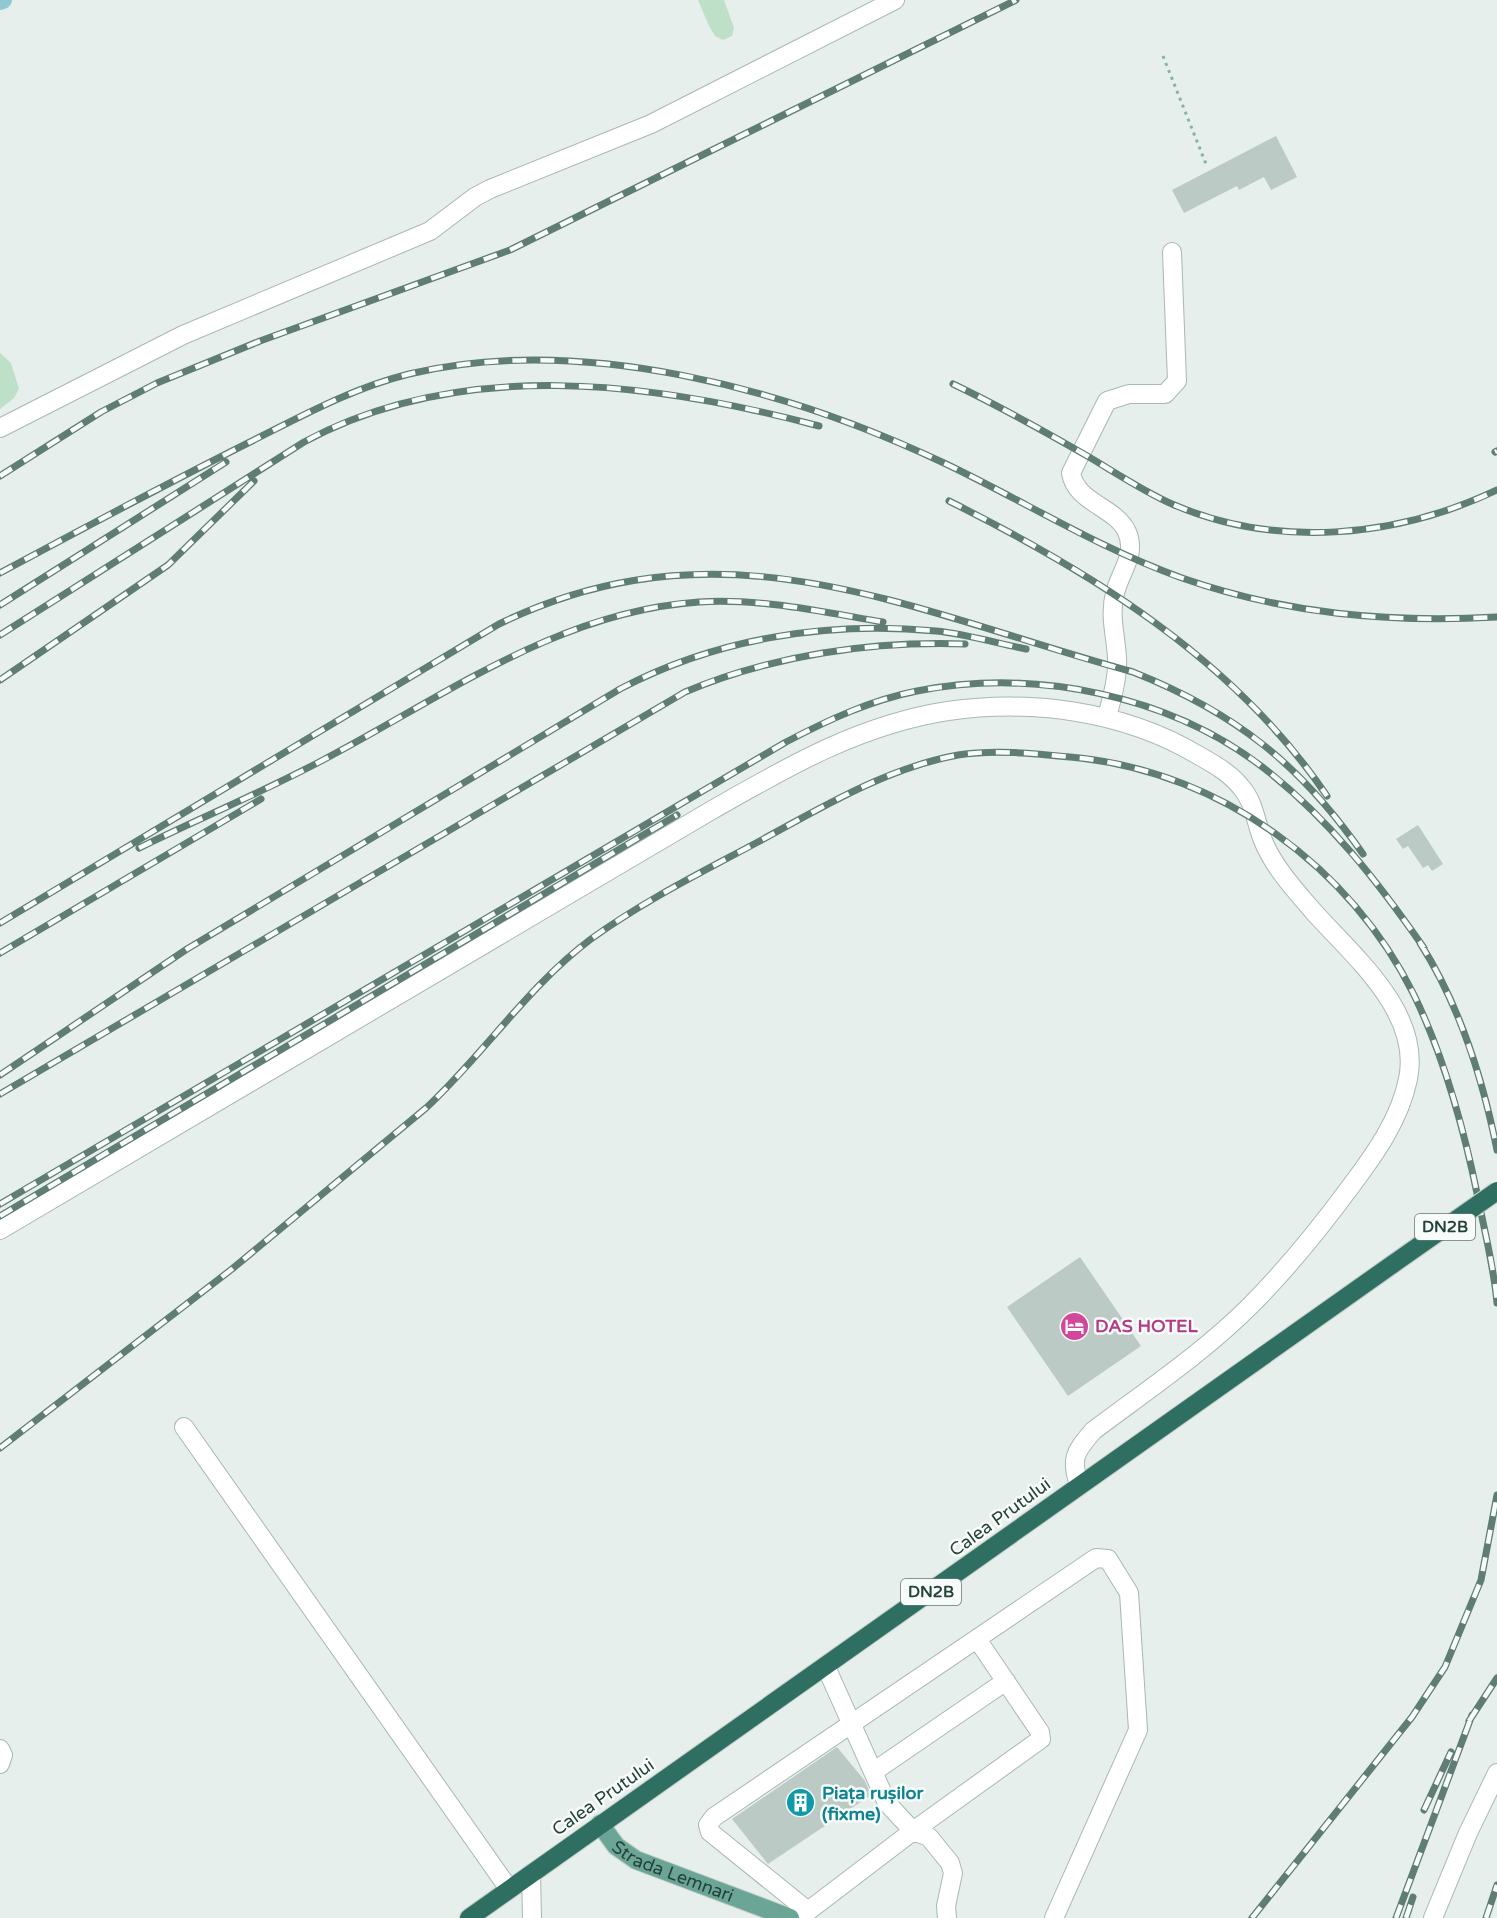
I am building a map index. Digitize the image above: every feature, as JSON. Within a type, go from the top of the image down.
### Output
[{"type":"highway","name":"Calea Prutului","points":[[469,1918],[1497,1191]]},
{"type":"main road","name":"Strada Lemnari","points":[[600,1824],[616,1846],[636,1860],[790,1918]]},
{"type":"street","points":[[0,428],[183,335],[430,231],[475,197],[490,189],[651,124],[895,0]]},
{"type":"street","points":[[1107,717],[1117,668],[1112,623],[1114,600],[1130,557],[1130,543],[1121,524],[1077,488],[1071,473],[1107,401],[1129,394],[1165,394],[1177,381],[1172,252]]},
{"type":"street","points":[[0,1230],[649,847],[795,763],[848,738],[897,721],[949,711],[1003,706],[1107,717],[1146,729],[1177,743],[1218,766],[1246,792],[1253,806],[1261,836],[1294,890],[1380,987],[1394,1008],[1406,1034],[1410,1073],[1401,1104],[1388,1132],[1358,1177],[1292,1261],[1232,1322],[1093,1431],[1076,1450],[1074,1469],[1079,1486]]},
{"type":"street","points":[[184,1427],[509,1889]]},
{"type":"street","points":[[977,1639],[1040,1732],[1041,1738],[803,1914],[710,1832],[708,1825],[714,1817],[1096,1558],[1108,1559],[1129,1593],[1138,1730],[1054,1918]]},
{"type":"street","points":[[826,1667],[850,1725],[887,1803],[913,1831],[929,1837],[950,1863],[953,1873],[946,1906],[947,1918]]},
{"type":"street","points":[[873,1773],[1006,1681]]},
{"type":"street","points":[[0,1749],[3,1755],[0,1764]]},
{"type":"street","points":[[1433,1918],[1468,1833],[1497,1773]]},
{"type":"street","points":[[531,1874],[532,1918]]},
{"type":"path","points":[[1163,56],[1206,164]]},
{"type":"green space","points":[[698,0],[724,0],[734,28],[732,36],[723,40],[715,36]]},
{"type":"green space","points":[[0,353],[11,363],[19,389],[14,398],[0,409]]},
{"type":"building","points":[[1276,136],[1297,177],[1271,190],[1264,177],[1239,190],[1237,186],[1184,213],[1172,190]]},
{"type":"building","points":[[1418,825],[1443,864],[1432,871],[1428,865],[1423,868],[1408,846],[1403,849],[1396,839]]},
{"type":"building","name":"DAS HOTEL","points":[[1080,1257],[1141,1346],[1068,1396],[1007,1307]]},
{"type":"building","name":"Piața rușilor (fixme)","points":[[837,1747],[865,1781],[871,1795],[768,1864],[732,1819]]},
{"type":"railway","points":[[0,476],[101,412],[157,383],[260,341],[510,250],[1016,0]]},
{"type":"railway","points":[[0,573],[307,413],[367,387],[409,374],[475,363],[543,360],[613,365],[683,375],[819,412],[883,436],[944,463],[1121,553],[1182,578],[1221,590],[1298,608],[1377,617],[1457,619],[1497,617]]},
{"type":"railway","points":[[953,384],[1038,428],[1161,499],[1212,518],[1252,528],[1294,532],[1336,532],[1377,527],[1418,519],[1497,490]]},
{"type":"railway","points":[[0,635],[304,442],[364,415],[427,397],[492,388],[558,386],[624,389],[691,398],[819,426]]},
{"type":"railway","points":[[0,605],[226,462]]},
{"type":"railway","points":[[0,680],[168,565],[254,481]]},
{"type":"railway","points":[[949,501],[1056,558],[1158,624],[1205,662],[1249,703],[1290,747],[1327,796]]},
{"type":"railway","points":[[0,923],[499,624],[582,592],[662,577],[741,575],[818,584],[895,601],[1133,672],[1204,705],[1263,745],[1315,793],[1363,854]]},
{"type":"railway","points":[[139,848],[300,772],[503,661],[550,639],[598,622],[648,609],[722,601],[768,604],[883,622]]},
{"type":"railway","points":[[0,1075],[187,949],[620,689],[657,671],[695,657],[774,637],[854,629],[936,631],[1026,649]]},
{"type":"railway","points":[[0,1094],[685,692],[752,668],[823,653],[894,645],[965,644]]},
{"type":"railway","points":[[0,1204],[786,742],[850,712],[917,691],[962,685],[1008,683],[1054,686],[1100,694],[1144,706],[1187,722],[1228,743],[1288,788],[1351,852],[1424,948]]},
{"type":"railway","points":[[0,1448],[232,1269],[426,1108],[526,999],[591,939],[672,888],[854,791],[905,769],[931,761],[973,753],[1019,753],[1080,758],[1133,768],[1183,784],[1231,806],[1277,834],[1318,868],[1355,906],[1387,949],[1414,995],[1444,1069],[1473,1172],[1492,1264],[1497,1303]]},
{"type":"railway","points":[[0,953],[261,799]]},
{"type":"railway","points":[[0,1216],[677,815]]},
{"type":"railway","points":[[1420,943],[1447,991],[1468,1043],[1485,1097],[1497,1150]]},
{"type":"railway","points":[[1252,1918],[1412,1717],[1445,1667],[1481,1580],[1497,1495]]},
{"type":"railway","points":[[1469,1721],[1497,1678]]},
{"type":"railway","points":[[1396,1918],[1472,1715]]},
{"type":"railway","points":[[1424,1810],[1451,1752]]},
{"type":"railway","points":[[1486,1918],[1497,1885]]},
{"type":"railway","points":[[1406,1918],[1413,1897]]},
{"type":"place","name":"DAS HOTEL","points":[[1074,1326]]},
{"type":"place","name":"Piața rușilor (fixme)","points":[[801,1803]]}]
